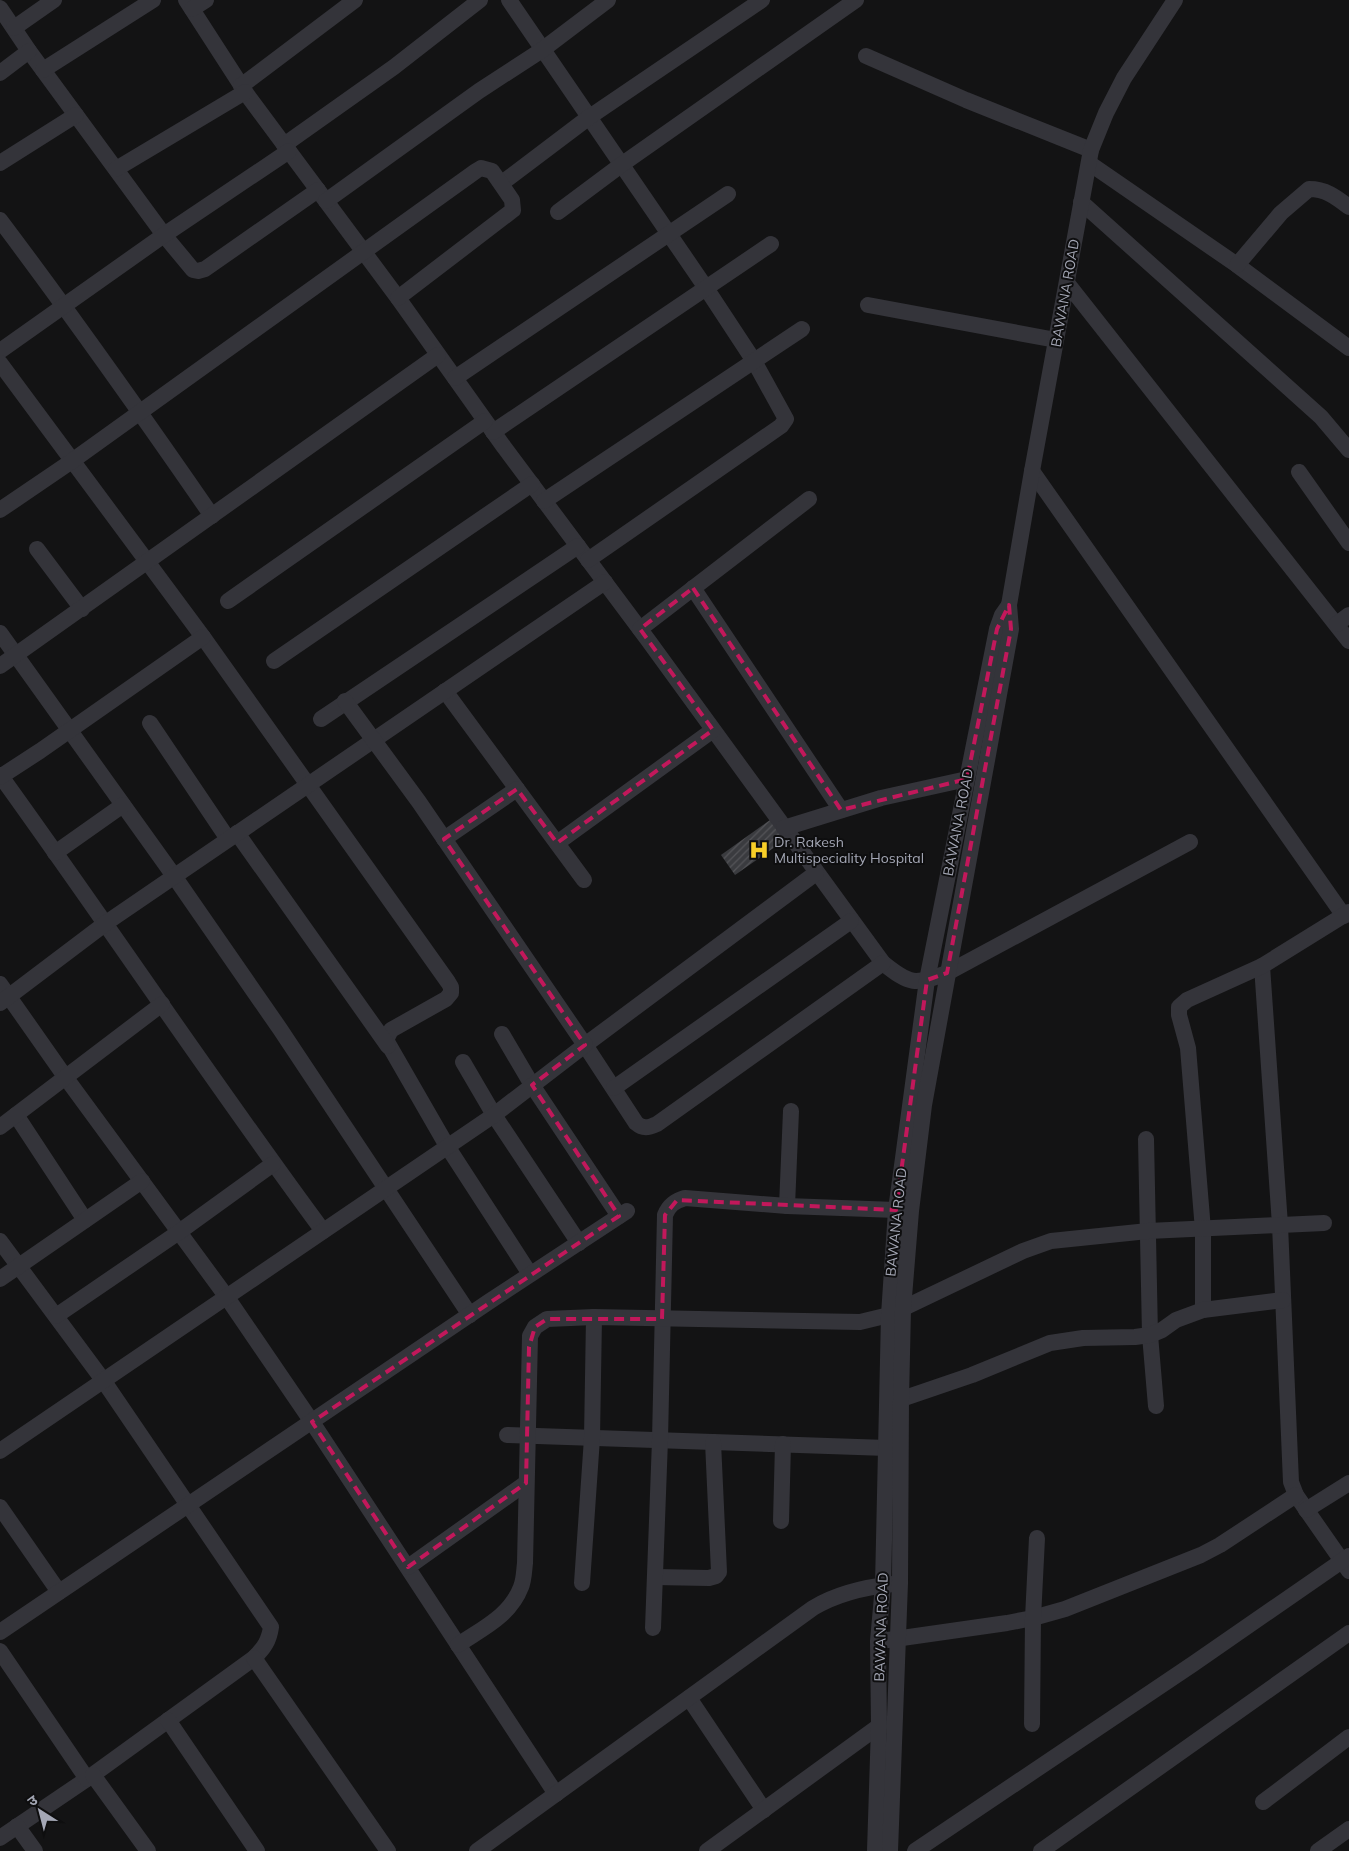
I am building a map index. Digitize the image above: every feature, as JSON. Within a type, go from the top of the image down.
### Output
[{"type":"street","points":[[14,28],[54,0]]},
{"type":"street","points":[[43,70],[153,0]]},
{"type":"street","points":[[206,0],[189,5],[243,89],[362,252],[398,298],[489,427],[640,629],[883,963],[900,976],[912,982],[927,980],[947,973],[1190,842]]},
{"type":"street","points":[[116,168],[243,89],[355,0]]},
{"type":"street","points":[[0,351],[287,148],[480,0]]},
{"type":"street","points":[[509,0],[706,288],[754,361],[786,419],[588,560]]},
{"type":"street","points":[[0,8],[29,51],[164,235],[193,270],[198,271],[205,269],[322,196],[542,50],[608,0]]},
{"type":"street","points":[[502,184],[588,118],[762,0]]},
{"type":"street","points":[[558,212],[621,165],[856,0]]},
{"type":"street","name":"BAWANA ROAD","points":[[896,1312],[924,1106],[936,1034],[1010,629],[1009,605],[1090,156],[1106,112],[1124,78],[1175,0]]},
{"type":"street","points":[[0,72],[29,51]]},
{"type":"street","points":[[866,56],[1090,156],[1349,348]]},
{"type":"street","points":[[0,162],[76,115]]},
{"type":"street","points":[[0,510],[72,461],[481,168],[492,170],[513,204],[513,210],[398,298]]},
{"type":"street","points":[[1237,266],[1281,213],[1309,189],[1320,189],[1332,194],[1349,207]]},
{"type":"street","points":[[455,378],[728,194]]},
{"type":"street","points":[[1082,202],[1321,416],[1349,450]]},
{"type":"street","points":[[0,220],[65,306],[212,516]]},
{"type":"street","points":[[228,601],[489,427],[706,288],[771,244]]},
{"type":"street","points":[[1067,283],[1343,620],[1349,641]]},
{"type":"street","points":[[868,305],[1056,340]]},
{"type":"street","points":[[544,501],[802,330]]},
{"type":"street","points":[[0,666],[438,355]]},
{"type":"street","points":[[0,363],[203,637],[451,987],[451,993],[446,999],[391,1030],[386,1040],[388,1046]]},
{"type":"street","points":[[1032,471],[1346,914],[1262,966],[1187,1000],[1179,1007],[1179,1015],[1188,1048],[1203,1230],[1203,1310]]},
{"type":"street","points":[[1299,472],[1349,543]]},
{"type":"street","points":[[274,661],[532,484]]},
{"type":"street","points":[[640,629],[809,499]]},
{"type":"street","points":[[321,719],[345,701],[578,546]]},
{"type":"street","points":[[37,549],[82,609]]},
{"type":"street","points":[[556,1794],[312,1422],[226,1296],[3,995],[605,582]]},
{"type":"street","points":[[692,588],[841,810]]},
{"type":"street","name":"BAWANA ROAD","points":[[890,1851],[900,1583],[894,1402],[896,1210],[927,980],[997,629],[1002,615],[1009,605]]},
{"type":"street","points":[[0,633],[174,876],[280,1029],[387,1187],[470,1315]]},
{"type":"street","points":[[203,637],[70,730],[0,776],[106,923],[273,1164],[323,1231]]},
{"type":"street","points":[[445,691],[584,880]]},
{"type":"street","points":[[345,701],[444,839],[641,1128],[648,1128],[657,1124],[883,963]]},
{"type":"street","points":[[150,724],[388,1046],[447,1146],[530,1274]]},
{"type":"street","points":[[556,843],[713,730]]},
{"type":"street","points":[[784,828],[881,798],[967,779]]},
{"type":"street","points":[[444,839],[517,790]]},
{"type":"street","points":[[56,853],[123,805]]},
{"type":"street","points":[[0,1451],[494,1115],[816,873]]},
{"type":"street","points":[[614,1088],[851,921]]},
{"type":"street","points":[[915,1851],[1347,1563],[1306,1510],[1296,1495],[1291,1482],[1280,1225],[1262,966]]},
{"type":"street","points":[[0,1127],[162,1004]]},
{"type":"street","points":[[920,1032],[936,1034]]},
{"type":"street","points":[[0,1632],[623,1213],[532,1086],[502,1034]]},
{"type":"street","points":[[463,1062],[494,1115],[579,1243]]},
{"type":"street","points":[[787,1206],[792,1111]]},
{"type":"street","points":[[16,1115],[85,1220]]},
{"type":"street","points":[[1146,1139],[1150,1334],[1156,1406]]},
{"type":"street","points":[[56,1316],[179,1232],[273,1164]]},
{"type":"street","points":[[0,1279],[142,1181]]},
{"type":"street","points":[[653,1628],[660,1440],[665,1215],[668,1207],[677,1200],[686,1198],[787,1206],[896,1210]]},
{"type":"street","points":[[458,1644],[502,1615],[511,1606],[522,1586],[525,1563],[530,1336],[535,1327],[547,1319],[860,1322],[896,1312],[1037,1245],[1060,1240],[1148,1231],[1324,1223]]},
{"type":"street","points":[[0,1240],[103,1380],[271,1627],[270,1636],[265,1647],[254,1658],[90,1777],[0,1838]]},
{"type":"street","points":[[894,1402],[972,1375],[1050,1344],[1083,1338],[1136,1337],[1162,1330],[1176,1320],[1203,1310],[1283,1300]]},
{"type":"street","points":[[582,1583],[592,1438],[594,1318]]},
{"type":"street","name":"BAWANA ROAD","points":[[875,1851],[879,1726],[878,1641],[883,1585],[887,1448],[894,1402]]},
{"type":"street","points":[[507,1435],[887,1448]]},
{"type":"street","points":[[655,1577],[709,1578],[716,1576],[719,1572],[714,1442]]},
{"type":"street","points":[[781,1521],[783,1444]]},
{"type":"street","points":[[408,1567],[526,1483]]},
{"type":"street","points":[[1306,1510],[1349,1483]]},
{"type":"street","points":[[878,1641],[1007,1623],[1065,1609],[1201,1555],[1220,1545],[1296,1495]]},
{"type":"street","points":[[0,1507],[59,1592]]},
{"type":"street","points":[[1032,1724],[1033,1618],[1037,1538]]},
{"type":"street","points":[[477,1851],[825,1601],[883,1585],[900,1583]]},
{"type":"street","points":[[1041,1851],[1349,1633]]},
{"type":"street","points":[[0,1651],[90,1777],[148,1851]]},
{"type":"street","points":[[254,1658],[388,1851]]},
{"type":"street","points":[[690,1698],[764,1810]]},
{"type":"street","points":[[168,1720],[257,1851]]},
{"type":"street","points":[[706,1851],[879,1726]]},
{"type":"street","points":[[1263,1802],[1349,1737]]},
{"type":"street","points":[[17,1826],[35,1851]]},
{"type":"street","points":[[1318,1851],[1349,1829]]},
{"type":"highlighted area","points":[[693,588],[841,810],[967,779],[997,629],[1009,605],[1011,629],[947,973],[927,980],[896,1210],[677,1200],[665,1215],[662,1319],[547,1319],[535,1327],[529,1347],[526,1483],[408,1567],[312,1422],[619,1216],[532,1085],[585,1045],[444,839],[517,789],[557,843],[713,730],[640,629]]},
{"type":"building","points":[[770,820],[785,840],[735,875],[721,855]]},
{"type":"place","name":"Dr. Rakesh Multispeciality Hospital","points":[[759,850]]}]
